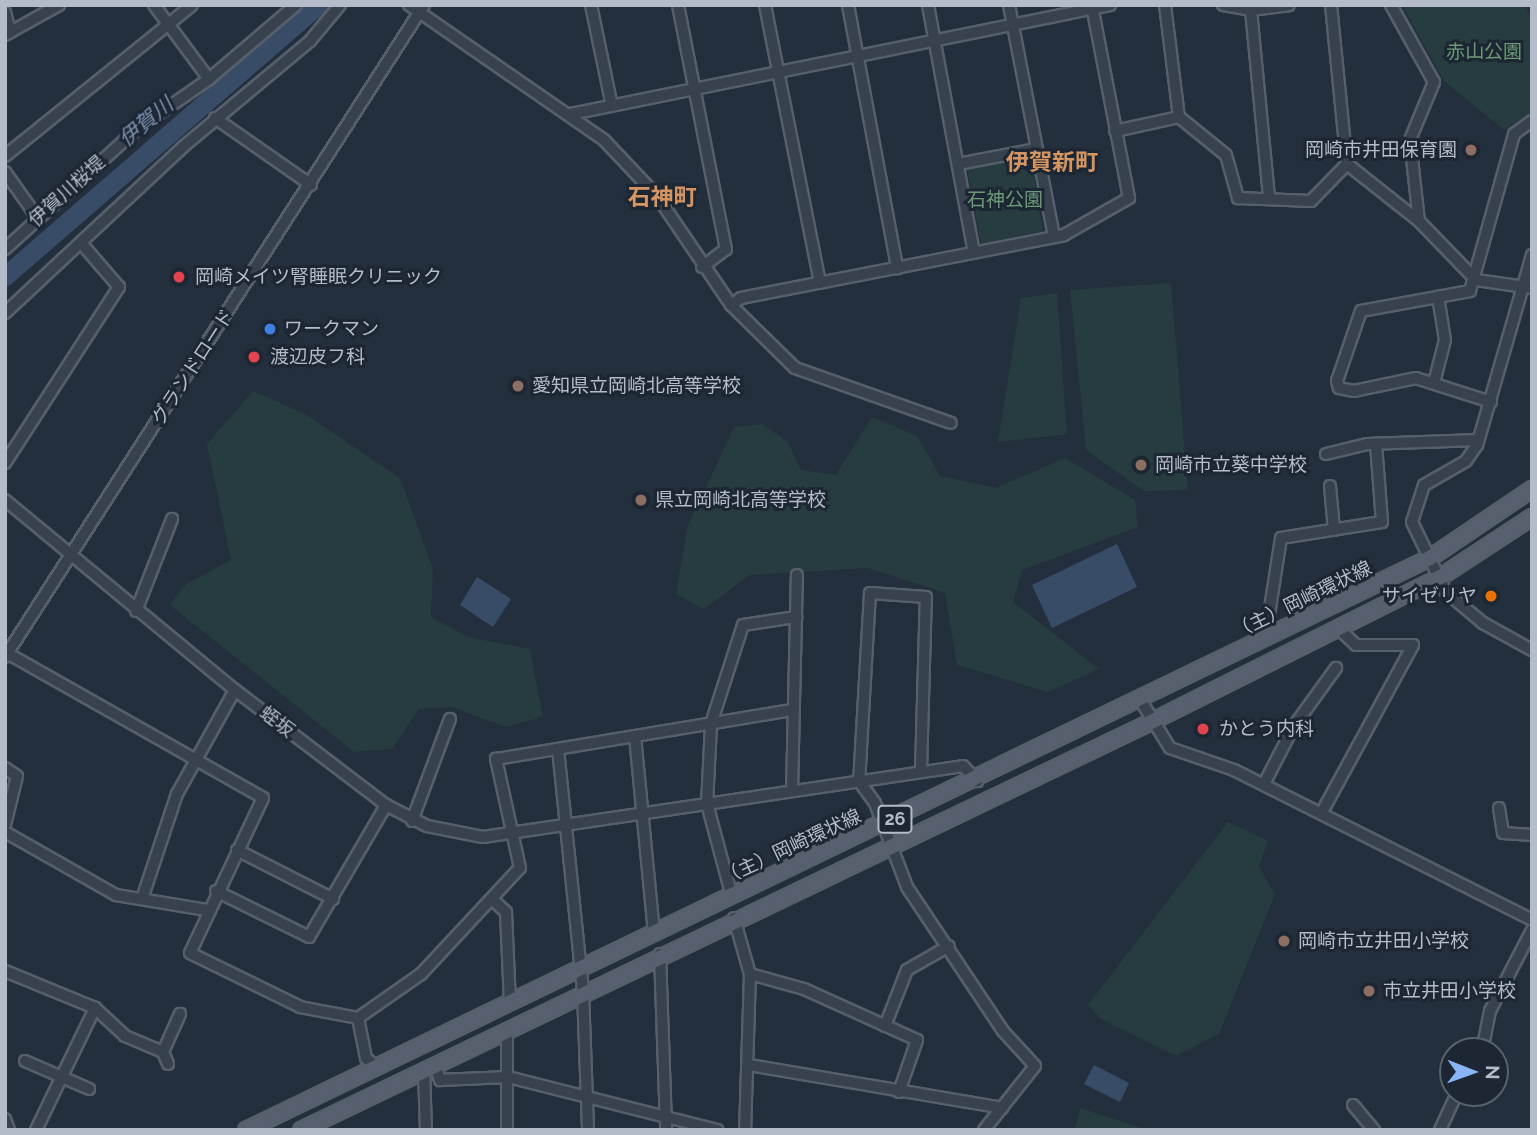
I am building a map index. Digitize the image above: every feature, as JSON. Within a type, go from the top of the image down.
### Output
[{"type":"main road","name":"（主）岡崎環状線","points":[[246,1130],[1142,701],[1430,558],[1532,489]]},
{"type":"main road","name":"26","points":[[301,1130],[325,1124],[430,1067],[660,954],[890,849],[1151,722],[1439,578],[1532,517]]},
{"type":"street","points":[[5,12],[8,34],[59,5]]},
{"type":"street","points":[[153,5],[167,29],[209,79]]},
{"type":"street","points":[[5,156],[167,29],[192,5]]},
{"type":"street","name":"伊賀川桜堤","points":[[5,249],[37,217],[137,129],[209,79],[296,5]]},
{"type":"street","points":[[5,313],[215,118],[234,106],[310,41],[340,5]]},
{"type":"street","points":[[591,5],[611,102]]},
{"type":"street","points":[[678,5],[726,248],[702,267]]},
{"type":"street","points":[[765,5],[820,283]]},
{"type":"street","points":[[848,5],[897,268]]},
{"type":"street","points":[[929,5],[974,253]]},
{"type":"street","points":[[1009,5],[1054,237]]},
{"type":"street","points":[[571,114],[611,102],[1110,5]]},
{"type":"street","points":[[1165,5],[1180,117],[1226,155],[1238,198],[1311,201],[1347,164]]},
{"type":"street","points":[[1223,5],[1251,10],[1289,5]]},
{"type":"street","points":[[1331,5],[1347,164],[1419,221],[1476,280],[1527,286]]},
{"type":"street","points":[[1391,5],[1434,82],[1410,140],[1419,221]]},
{"type":"street","points":[[732,305],[741,298],[1054,237],[1129,198],[1092,7]]},
{"type":"street","points":[[417,8],[571,114],[604,140],[657,197],[702,267],[732,305],[795,368],[951,423]]},
{"type":"street","name":"グランドロード","points":[[6,655],[312,185],[417,8]]},
{"type":"street","points":[[1251,10],[1269,198]]},
{"type":"street","points":[[1115,131],[1180,117]]},
{"type":"street","points":[[215,118],[312,185]]},
{"type":"street","points":[[1490,402],[1416,378],[1344,391],[1337,381],[1361,311],[1470,291],[1476,280],[1514,134],[1532,121]]},
{"type":"street","points":[[958,164],[1037,149]]},
{"type":"street","points":[[5,172],[37,217]]},
{"type":"street","points":[[5,463],[120,287],[81,243]]},
{"type":"street","points":[[1532,255],[1527,286],[1478,440],[1466,461],[1424,485],[1414,504],[1412,522],[1446,592],[1483,623],[1532,650]]},
{"type":"street","points":[[1433,383],[1445,341],[1438,297]]},
{"type":"street","points":[[1325,454],[1376,444],[1478,440]]},
{"type":"street","points":[[1268,621],[1281,538],[1382,522],[1376,444]]},
{"type":"street","points":[[1330,486],[1334,530]]},
{"type":"street","name":"蛭坂","points":[[5,500],[136,611],[235,690],[386,805],[412,821],[468,836],[646,813],[963,766],[976,780]]},
{"type":"street","points":[[136,611],[172,519]]},
{"type":"street","points":[[792,791],[797,575]]},
{"type":"street","points":[[921,771],[926,597],[870,593],[859,781],[883,825],[906,887],[949,946],[1003,1031],[1035,1066],[984,1130]]},
{"type":"street","points":[[732,897],[707,804],[711,724],[743,625],[796,617]]},
{"type":"street","points":[[1322,812],[1413,645],[1356,645],[1338,628]]},
{"type":"street","points":[[6,655],[263,798],[207,910],[190,953],[300,1007],[358,1018],[421,974],[493,900],[520,868],[508,832],[496,758],[793,710]]},
{"type":"street","points":[[1264,785],[1294,726],[1336,668]]},
{"type":"street","points":[[142,899],[177,794],[235,690]]},
{"type":"street","points":[[1142,701],[1151,722],[1170,748],[1264,785],[1322,812],[1532,919]]},
{"type":"street","points":[[412,821],[450,719]]},
{"type":"street","points":[[635,736],[646,813],[654,933]]},
{"type":"street","points":[[558,749],[568,824],[583,992],[590,1096],[588,1130]]},
{"type":"street","points":[[5,768],[17,776],[5,825]]},
{"type":"street","points":[[216,891],[309,937],[386,805]]},
{"type":"street","points":[[1499,808],[1503,833],[1532,835]]},
{"type":"street","points":[[5,832],[116,895],[207,910]]},
{"type":"street","points":[[237,850],[333,899]]},
{"type":"street","points":[[493,900],[506,912],[510,1002]]},
{"type":"street","points":[[734,918],[750,974],[745,1130]]},
{"type":"street","points":[[1485,1037],[1490,1011],[1532,930]]},
{"type":"street","points":[[885,1026],[907,970],[949,946]]},
{"type":"street","points":[[660,954],[666,1130]]},
{"type":"street","points":[[5,971],[95,1008],[125,1036],[163,1052],[168,1064]]},
{"type":"street","points":[[750,974],[804,989],[917,1040],[899,1091]]},
{"type":"street","points":[[36,1130],[95,1008]]},
{"type":"street","points":[[163,1052],[180,1014]]},
{"type":"street","points":[[358,1018],[366,1058],[377,1068]]},
{"type":"street","points":[[507,1029],[507,1130]]},
{"type":"street","points":[[25,1061],[89,1089]]},
{"type":"street","points":[[749,1065],[1002,1108]]},
{"type":"street","points":[[430,1067],[440,1080],[508,1077],[667,1115],[717,1130]]},
{"type":"street","points":[[426,1130],[430,1067]]},
{"type":"street","points":[[1353,1105],[1374,1130]]},
{"type":"street","points":[[1440,1130],[1451,1107]]},
{"type":"street","points":[[5,1119],[7,1130]]},
{"type":"green space","name":"赤山公園","points":[[1402,5],[1525,5],[1532,19],[1532,112],[1504,130],[1444,81]]},
{"type":"green space","name":"石神公園","points":[[1031,157],[1043,231],[981,244],[967,169]]},
{"type":"green space","points":[[1171,283],[1188,490],[1144,491],[1086,450],[1070,290]]},
{"type":"green space","points":[[1057,293],[1067,434],[998,442],[1021,298]]},
{"type":"green space","points":[[253,391],[305,414],[400,478],[433,569],[431,617],[468,637],[530,649],[543,717],[506,727],[452,707],[419,709],[392,749],[354,752],[170,605],[186,584],[231,560],[207,444]]},
{"type":"green space","points":[[872,417],[917,436],[940,476],[996,488],[1065,458],[1135,500],[1138,527],[1022,570],[1013,602],[1099,669],[1048,692],[957,665],[945,593],[868,568],[750,575],[704,609],[676,594],[687,528],[734,427],[762,424],[788,442],[801,470],[836,475]]},
{"type":"green space","points":[[1228,822],[1268,841],[1259,866],[1275,894],[1219,1034],[1176,1056],[1101,1019],[1088,1005]]},
{"type":"green space","points":[[1080,1108],[1148,1130],[1075,1130]]},
{"type":"water","points":[[1117,544],[1137,587],[1052,628],[1032,585]]},
{"type":"water","points":[[477,577],[511,599],[493,627],[460,605]]},
{"type":"water","points":[[1094,1065],[1129,1083],[1120,1102],[1084,1084]]},
{"type":"waterway","name":"伊賀川","points":[[5,276],[318,5]]},
{"type":"place","name":"岡崎市井田保育園","points":[[1471,150]]},
{"type":"place","name":"岡崎メイツ腎睡眠クリニック","points":[[179,277]]},
{"type":"place","name":"ワークマン","points":[[270,329]]},
{"type":"place","name":"渡辺皮フ科","points":[[254,357]]},
{"type":"place","name":"愛知県立岡崎北高等学校","points":[[518,386]]},
{"type":"place","name":"岡崎市立葵中学校","points":[[1141,465]]},
{"type":"place","name":"県立岡崎北高等学校","points":[[641,500]]},
{"type":"place","name":"サイゼリヤ","points":[[1491,596]]},
{"type":"place","name":"かとう内科","points":[[1203,729]]},
{"type":"place","name":"岡崎市立井田小学校","points":[[1284,941]]},
{"type":"place","name":"市立井田小学校","points":[[1369,991]]},
{"type":"district","name":"伊賀新町","points":[[1052,162]]},
{"type":"district","name":"石神町","points":[[662,197]]}]
